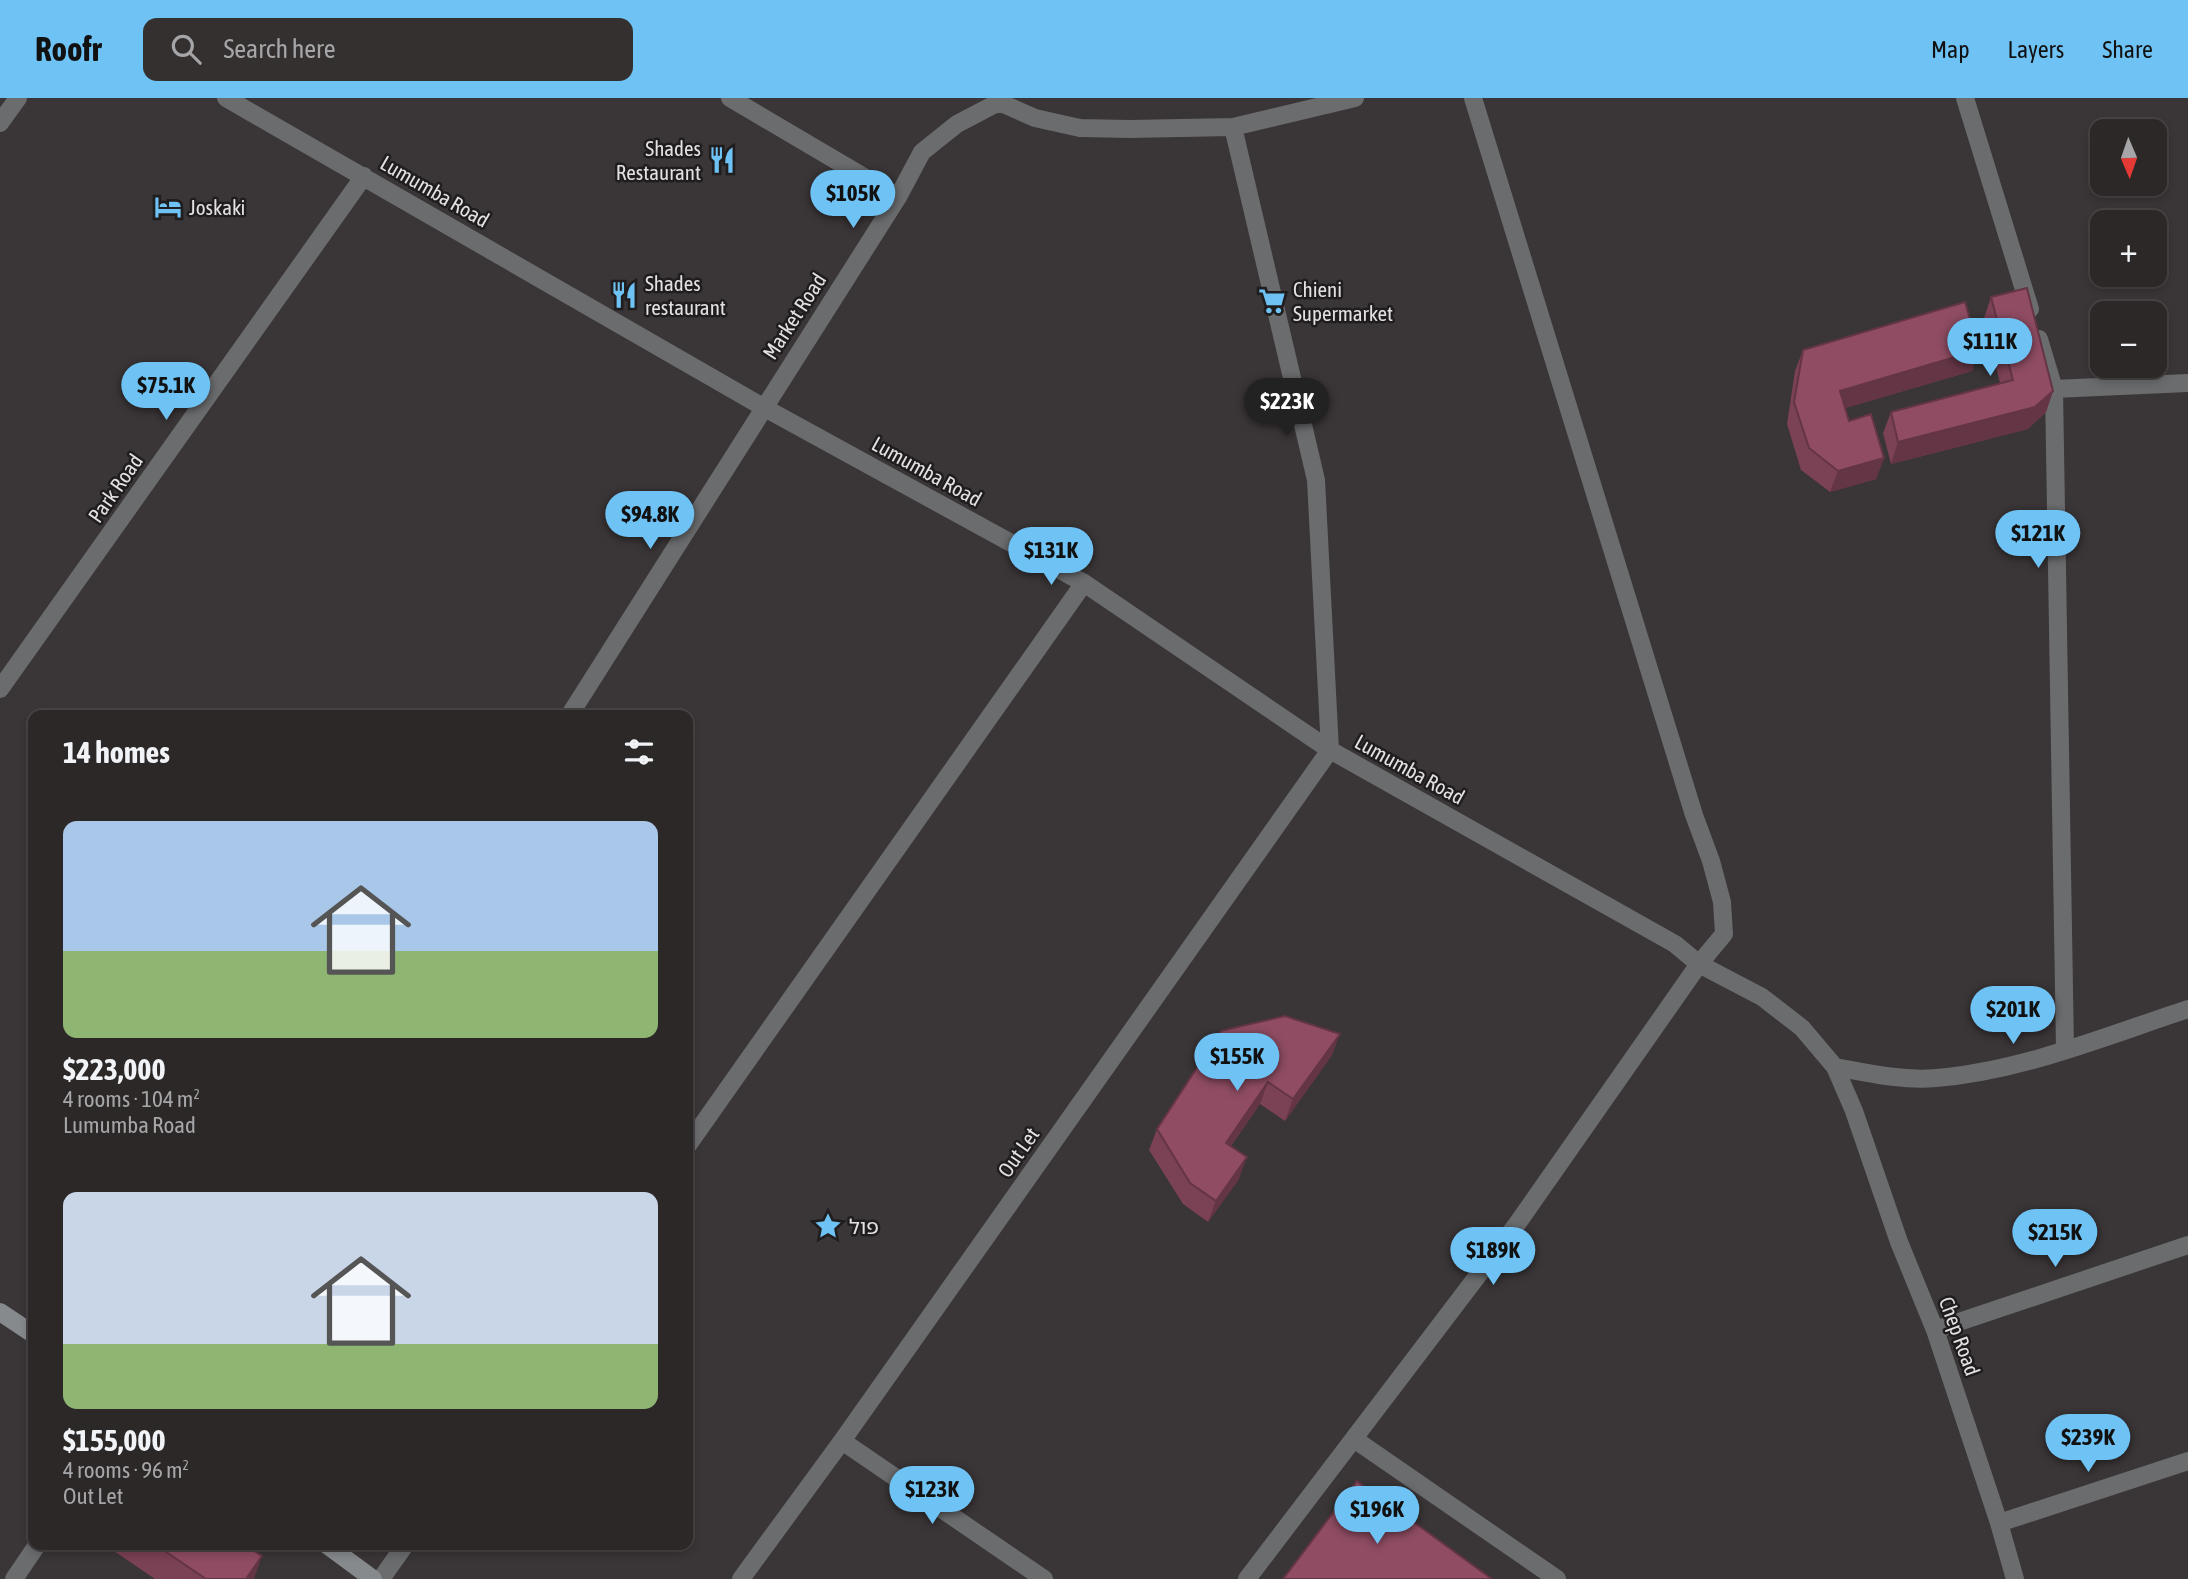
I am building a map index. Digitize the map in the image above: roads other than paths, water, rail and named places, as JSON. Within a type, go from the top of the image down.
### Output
[{"type":"main road","points":[[0,1311],[28,1331]]},
{"type":"main road","points":[[334,1550],[373,1579]]},
{"type":"street","points":[[0,123],[18,98]]},
{"type":"street","name":"Lumumba Road","points":[[226,98],[763,407],[1084,583],[1330,750],[1675,944],[1699,964],[1762,998],[1802,1028],[1835,1067],[1854,1111]]},
{"type":"street","points":[[730,98],[898,197]]},
{"type":"street","points":[[999,100],[1035,118],[1080,128],[1129,130],[1233,127],[1355,98]]},
{"type":"street","points":[[1247,1579],[1517,1224],[1699,964],[1724,934],[1722,902],[1473,98]]},
{"type":"street","points":[[1965,98],[2054,389],[2066,1049]]},
{"type":"street","name":"Market Road","points":[[573,710],[898,197],[922,152],[957,124],[999,100]]},
{"type":"street","points":[[1233,127],[1317,480],[1330,750]]},
{"type":"street","name":"Park Road","points":[[0,690],[363,176]]},
{"type":"street","points":[[2054,389],[2188,383]]},
{"type":"street","points":[[693,1138],[1084,583]]},
{"type":"street","name":"Out Let","points":[[741,1579],[842,1441],[1330,750]]},
{"type":"street","points":[[1835,1067],[1895,1078],[1935,1079],[2023,1063],[2188,1009]]},
{"type":"street","name":"Chep Road","points":[[1854,1111],[1899,1242],[1935,1330],[2015,1579]]},
{"type":"street","points":[[1935,1330],[2188,1245]]},
{"type":"street","points":[[1354,1440],[1557,1579]]},
{"type":"street","points":[[842,1441],[1044,1579]]},
{"type":"street","points":[[1999,1523],[2188,1461]]},
{"type":"street","points":[[14,1579],[34,1550]]},
{"type":"street","points":[[382,1579],[402,1550]]},
{"type":"place","name":"Shades Restaurant","points":[[722,160]]},
{"type":"place","name":"Joskaki","points":[[168,207]]},
{"type":"place","name":"Shades restaurant","points":[[624,295]]},
{"type":"place","name":"Chieni Supermarket","points":[[1272,301]]},
{"type":"place","name":"פול","points":[[828,1226]]}]
